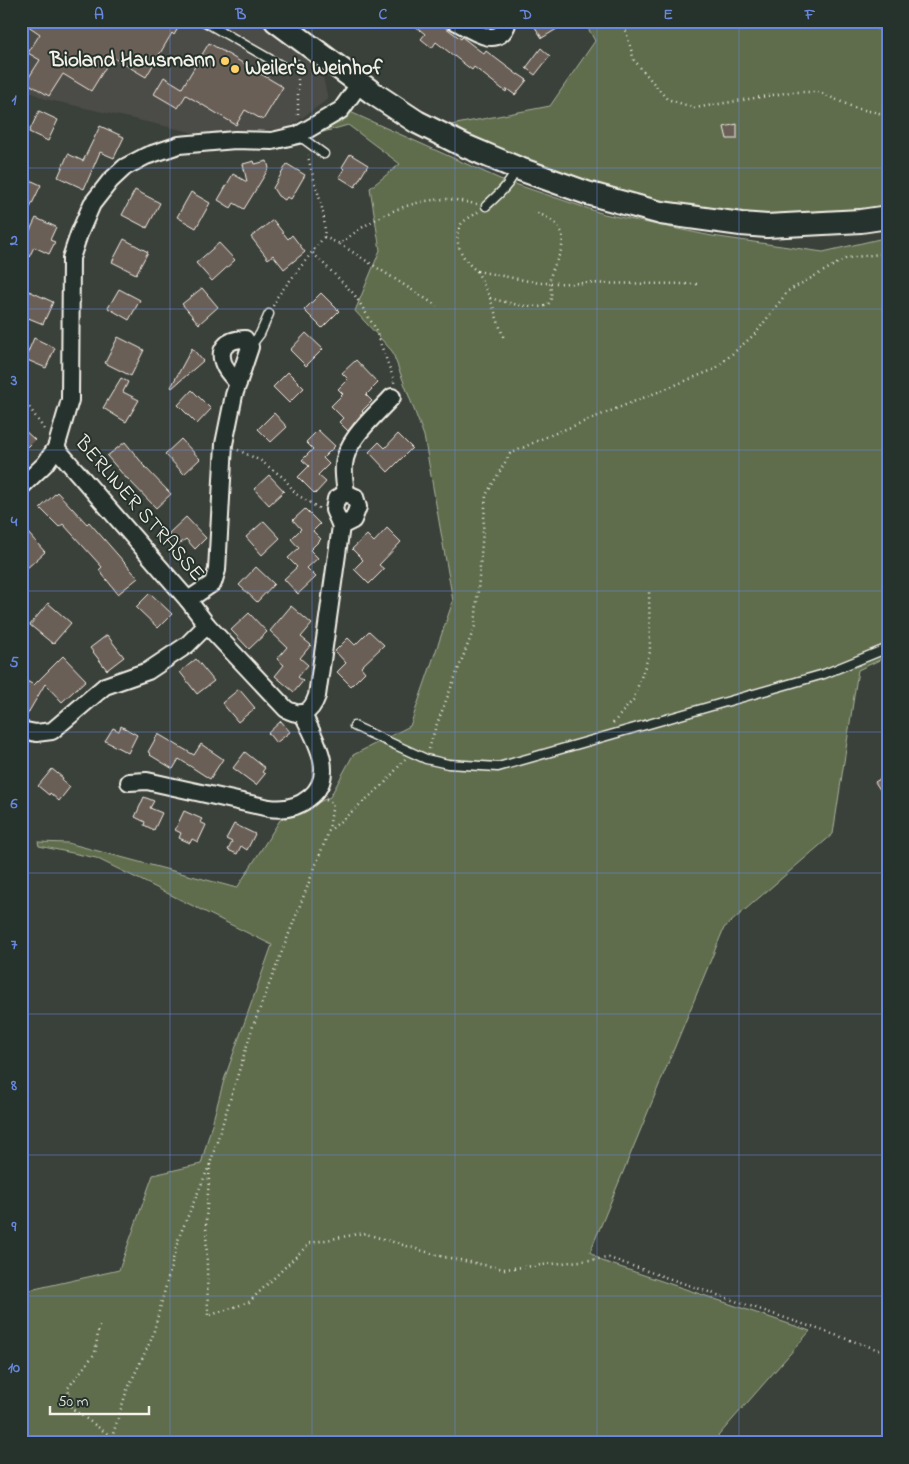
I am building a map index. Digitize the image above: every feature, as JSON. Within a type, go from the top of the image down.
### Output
[{"type":"street","points":[[276,21],[387,103],[417,122],[516,168],[586,193],[661,213],[741,224],[767,226],[861,221],[888,217]]},
{"type":"street","points":[[455,21],[481,36],[487,37],[498,35],[503,31],[508,21]]},
{"type":"street","name":"BERLINER STRASSE","points":[[250,347],[234,395],[224,444],[217,570],[213,583],[188,600],[56,448],[70,400],[71,258],[92,204],[125,166],[146,156],[179,145],[235,140],[272,141],[298,135],[341,110],[360,83]]},
{"type":"street","points":[[238,384],[225,367],[222,355],[225,345],[235,339],[245,339],[250,347]]},
{"type":"street","points":[[188,600],[206,625],[286,709],[295,714],[302,713],[314,706],[341,526],[353,520],[358,507],[355,497],[346,493],[344,464],[355,437],[392,397]]},
{"type":"street","points":[[21,487],[45,464],[56,448]]},
{"type":"street","points":[[21,730],[36,733],[52,731],[105,686],[148,671],[187,645],[206,625]]},
{"type":"street","points":[[129,782],[147,780],[282,809],[299,805],[314,794],[324,769],[318,745],[302,713]]},
{"type":"lane","points":[[206,21],[282,66]]},
{"type":"lane","points":[[298,135],[324,154]]},
{"type":"lane","points":[[486,206],[502,191],[513,177],[516,168]]},
{"type":"lane","points":[[250,347],[260,334],[269,314]]},
{"type":"lane","points":[[354,726],[426,759],[448,764],[498,767],[824,674],[888,648]]},
{"type":"path","points":[[623,21],[634,60],[667,99],[695,108],[791,92],[819,92],[854,108],[888,115]]},
{"type":"path","points":[[854,21],[888,32]]},
{"type":"path","points":[[883,21],[888,26]]},
{"type":"path","points":[[298,38],[298,135]]},
{"type":"path","points":[[269,314],[277,297],[324,237],[325,229],[319,196],[309,159]]},
{"type":"path","points":[[340,244],[382,215],[421,201],[448,199],[486,206]]},
{"type":"path","points":[[486,206],[461,225],[457,236],[464,257],[477,271],[490,298],[504,339]]},
{"type":"path","points":[[490,298],[512,304],[544,306],[550,301],[550,278],[562,246],[562,235],[557,225],[534,211]]},
{"type":"path","points":[[324,237],[340,244],[436,306]]},
{"type":"path","points":[[312,253],[354,294],[374,326],[394,380],[392,397]]},
{"type":"path","points":[[426,759],[434,729],[475,626],[486,495],[510,454],[541,439],[715,369],[756,333],[788,291],[847,258],[888,253]]},
{"type":"path","points":[[477,271],[550,284],[699,284]]},
{"type":"path","points":[[21,395],[56,448]]},
{"type":"path","points":[[224,444],[261,461],[284,478],[296,494],[316,506],[341,526]]},
{"type":"path","points":[[599,739],[633,700],[650,652],[649,590]]},
{"type":"path","points":[[329,831],[384,784],[410,752]]},
{"type":"path","points":[[113,1443],[112,1437],[127,1390],[152,1338],[178,1237],[210,1164],[252,1026],[329,831],[333,803],[314,794]]},
{"type":"path","points":[[210,1164],[206,1220],[208,1316],[249,1302],[310,1243],[363,1234],[440,1256],[504,1269],[610,1258],[888,1353]]},
{"type":"path","points":[[99,1326],[95,1353],[68,1388],[71,1408],[112,1437]]},
{"type":"shaded area","points":[[21,21],[259,21],[322,72],[328,99],[287,129],[195,133],[45,99],[21,87]]},
{"type":"green space","points":[[584,21],[888,21],[888,207],[841,216],[736,217],[647,201],[523,162],[451,125],[550,106],[595,41]]},
{"type":"green space","points":[[348,111],[500,179],[604,214],[712,236],[823,252],[888,237],[888,656],[858,670],[833,834],[724,928],[590,1252],[602,1261],[810,1331],[712,1443],[21,1443],[21,1292],[119,1270],[153,1175],[201,1164],[224,1080],[272,945],[96,858],[39,846],[38,842],[68,843],[237,888],[280,820],[330,797],[353,755],[410,726],[453,601],[424,436],[392,351],[355,311],[380,250],[370,188],[400,164],[348,125],[313,135]]},
{"type":"building","points":[[21,21],[182,21],[174,35],[172,33],[146,77],[112,57],[91,91],[63,74],[49,96],[26,82],[40,60],[28,53],[40,34]]},
{"type":"building","points":[[409,21],[437,21],[461,39],[462,37],[484,54],[486,51],[527,80],[515,95],[507,89],[506,92],[474,67],[472,70],[436,42],[432,48],[421,39],[425,34]]},
{"type":"building","points":[[531,21],[570,21],[542,38]]},
{"type":"building","points":[[209,43],[283,87],[263,120],[245,110],[236,125],[186,95],[178,108],[154,94],[164,77],[182,88]]},
{"type":"building","points":[[541,48],[550,56],[535,75],[526,68]]},
{"type":"building","points":[[39,111],[58,120],[48,141],[29,132]]},
{"type":"building","points":[[737,124],[737,139],[727,139],[724,127]]},
{"type":"building","points":[[100,126],[124,137],[114,158],[100,152],[84,189],[58,177],[68,154],[83,161]]},
{"type":"building","points":[[350,154],[368,165],[355,187],[339,177],[344,169],[342,167]]},
{"type":"building","points":[[254,161],[255,164],[267,161],[269,168],[244,209],[234,203],[231,208],[218,200],[233,174],[247,182],[243,164]]},
{"type":"building","points":[[287,164],[305,175],[291,199],[287,197],[285,200],[278,196],[273,188]]},
{"type":"building","points":[[21,176],[41,185],[30,208],[21,204]]},
{"type":"building","points":[[135,190],[160,203],[147,228],[122,215]]},
{"type":"building","points":[[191,192],[210,203],[196,228],[177,217]]},
{"type":"building","points":[[36,218],[56,227],[50,240],[55,242],[49,254],[34,247],[21,274],[21,249]]},
{"type":"building","points":[[273,220],[288,239],[292,235],[305,252],[284,269],[273,255],[268,259],[251,237]]},
{"type":"building","points":[[124,239],[148,252],[136,274],[112,262]]},
{"type":"building","points":[[219,243],[235,260],[212,281],[196,263]]},
{"type":"building","points":[[202,288],[218,307],[199,324],[182,304]]},
{"type":"building","points":[[119,289],[140,300],[129,320],[108,308]]},
{"type":"building","points":[[29,291],[53,302],[43,324],[21,315],[21,310]]},
{"type":"building","points":[[321,293],[339,311],[322,328],[304,310]]},
{"type":"building","points":[[306,333],[323,349],[306,366],[290,350]]},
{"type":"building","points":[[118,337],[144,350],[131,376],[105,363]]},
{"type":"building","points":[[34,338],[55,348],[46,368],[25,359]]},
{"type":"building","points":[[192,348],[203,361],[172,388],[171,387]]},
{"type":"building","points":[[356,360],[378,383],[366,395],[372,401],[362,411],[348,431],[339,422],[343,418],[331,406],[343,394],[338,389],[348,379],[342,373]]},
{"type":"building","points":[[288,372],[304,388],[289,403],[273,387]]},
{"type":"building","points":[[121,378],[128,382],[123,392],[139,400],[126,422],[103,408]]},
{"type":"building","points":[[192,390],[211,409],[197,424],[178,405]]},
{"type":"building","points":[[274,413],[287,427],[271,442],[258,429]]},
{"type":"building","points":[[21,427],[35,440],[21,454]]},
{"type":"building","points":[[318,430],[335,446],[323,458],[329,464],[318,475],[326,482],[315,494],[298,477],[309,466],[302,460],[313,449],[306,442]]},
{"type":"building","points":[[398,434],[412,448],[388,472],[369,452],[379,442],[385,448]]},
{"type":"building","points":[[181,439],[200,459],[184,474],[165,454]]},
{"type":"building","points":[[125,442],[142,464],[171,494],[156,508],[107,456]]},
{"type":"building","points":[[269,475],[284,491],[269,505],[254,489]]},
{"type":"building","points":[[57,492],[87,524],[89,522],[138,578],[118,594],[99,570],[102,567],[63,524],[59,527],[40,508]]},
{"type":"building","points":[[305,509],[320,524],[313,531],[321,539],[310,550],[318,558],[307,568],[316,577],[298,594],[284,579],[297,567],[288,558],[299,548],[291,539],[301,529],[293,520]]},
{"type":"building","points":[[186,517],[206,538],[195,549],[186,539],[178,545],[168,534]]},
{"type":"building","points":[[264,521],[280,538],[262,555],[246,537]]},
{"type":"building","points":[[387,528],[401,542],[379,565],[384,569],[369,584],[354,569],[363,560],[352,549],[367,535],[374,542]]},
{"type":"building","points":[[28,533],[45,552],[26,569],[21,563],[21,539]]},
{"type":"building","points":[[256,567],[274,584],[257,602],[239,585]]},
{"type":"building","points":[[150,593],[172,614],[158,628],[136,607]]},
{"type":"building","points":[[48,603],[71,623],[53,644],[30,625]]},
{"type":"building","points":[[291,606],[312,624],[301,637],[311,645],[300,658],[308,665],[298,677],[303,681],[294,692],[275,676],[284,665],[277,659],[287,647],[270,631]]},
{"type":"building","points":[[249,613],[267,632],[249,649],[231,630]]},
{"type":"building","points":[[369,631],[384,645],[361,667],[365,672],[351,686],[337,672],[346,663],[335,651],[348,638],[355,645]]},
{"type":"building","points":[[107,635],[124,657],[107,670],[90,648]]},
{"type":"building","points":[[63,656],[86,680],[62,702],[45,684],[24,720],[21,720],[21,678],[34,685]]},
{"type":"building","points":[[196,659],[214,681],[197,694],[180,672]]},
{"type":"building","points":[[239,689],[255,708],[238,722],[222,703]]},
{"type":"building","points":[[281,721],[290,732],[276,743],[268,733]]},
{"type":"building","points":[[121,726],[137,735],[128,753],[105,741],[113,728],[119,731]]},
{"type":"building","points":[[158,734],[194,755],[201,744],[223,759],[210,779],[179,759],[173,769],[148,752]]},
{"type":"building","points":[[245,752],[265,768],[262,772],[265,774],[256,785],[233,768]]},
{"type":"building","points":[[52,769],[70,787],[59,801],[38,786]]},
{"type":"building","points":[[888,774],[888,802],[875,782]]},
{"type":"building","points":[[144,797],[154,801],[150,808],[162,813],[154,830],[144,825],[145,822],[135,817]]},
{"type":"building","points":[[184,811],[202,819],[200,822],[206,825],[198,842],[192,839],[190,843],[179,838],[181,833],[175,830]]},
{"type":"building","points":[[234,824],[255,834],[247,850],[241,846],[237,854],[228,850],[232,842],[226,839]]},
{"type":"place","name":"Bioland Hausmann","points":[[225,61]]},
{"type":"place","name":"Weiler's Weinhof","points":[[235,69]]}]
